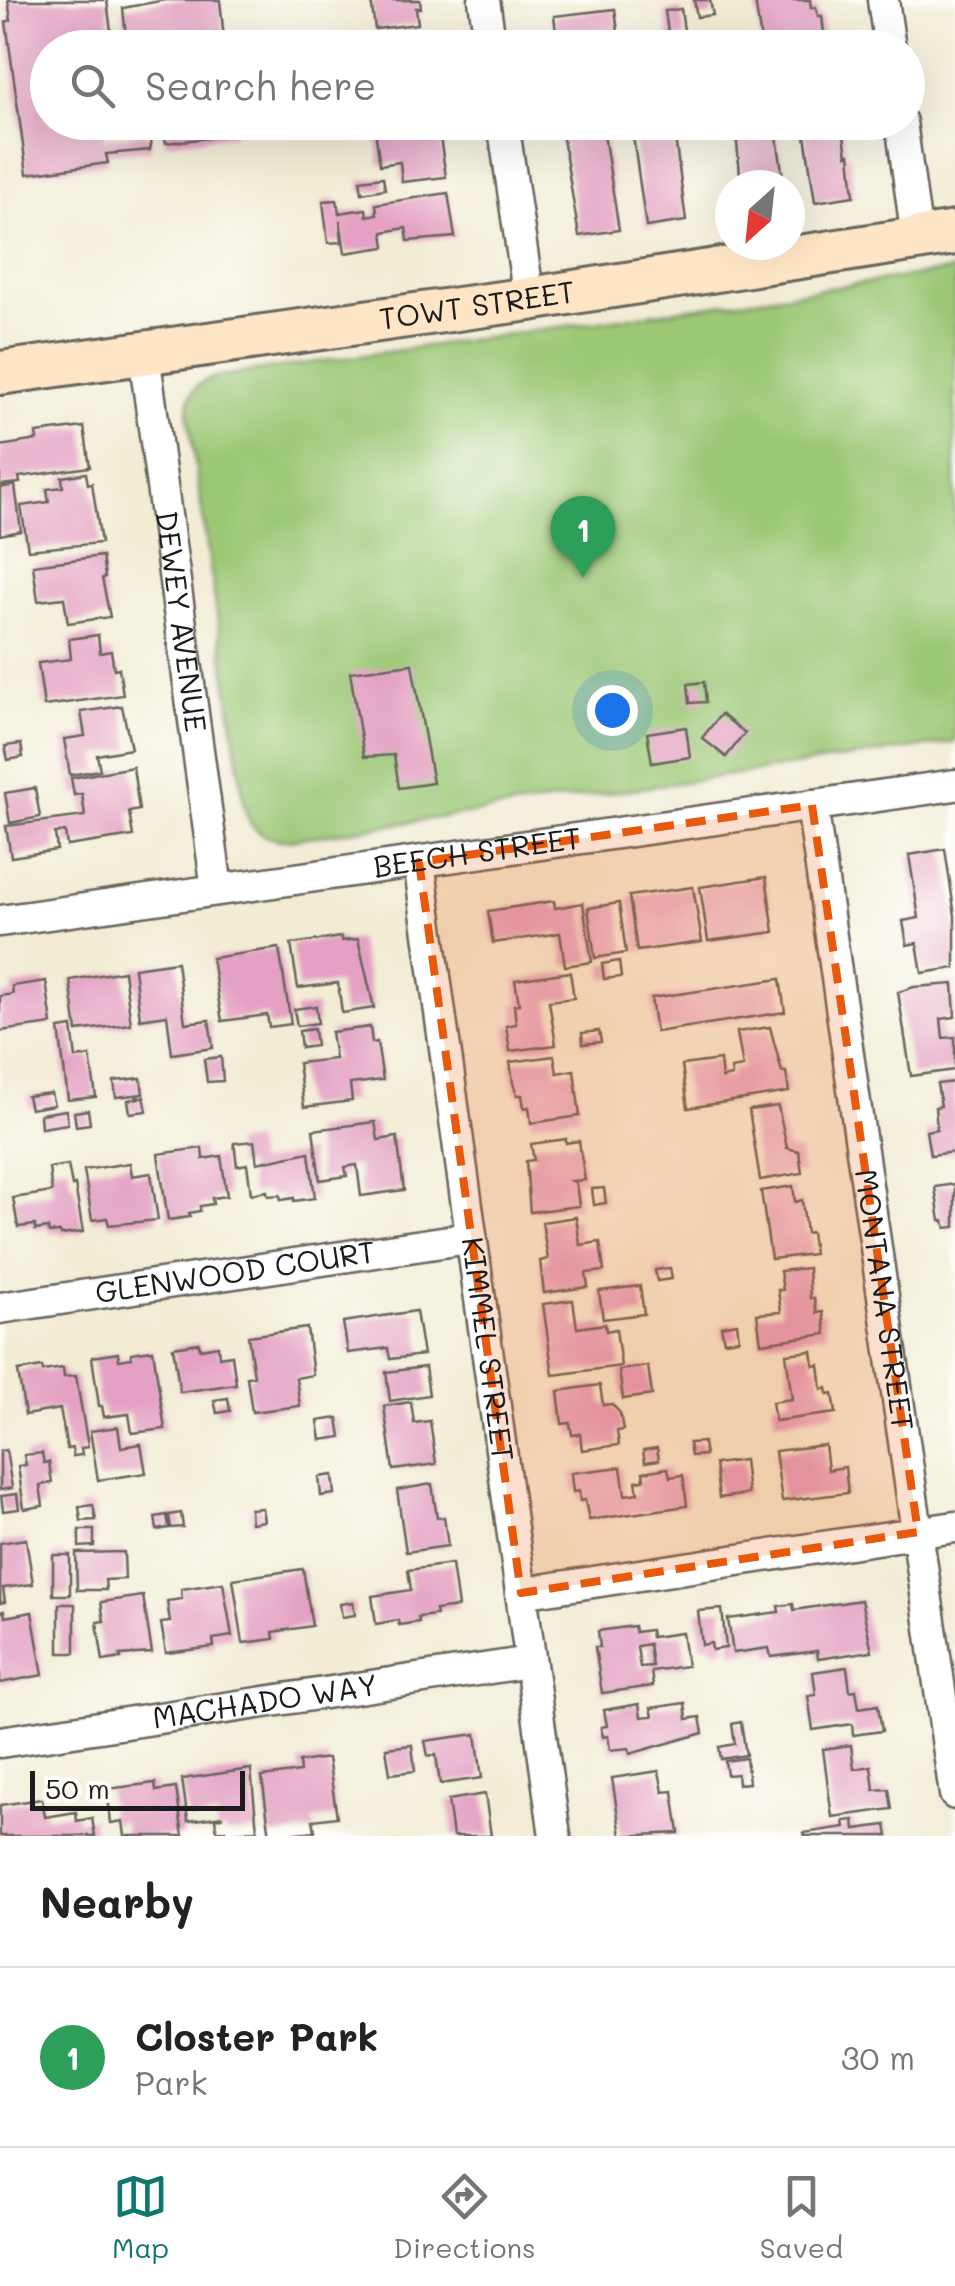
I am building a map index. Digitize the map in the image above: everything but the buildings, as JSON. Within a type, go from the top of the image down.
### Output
[{"type":"street","points":[[484,0],[488,30]]},
{"type":"street","points":[[883,0],[887,30]]},
{"type":"street","points":[[505,140],[529,299]]},
{"type":"street","points":[[907,140],[936,236]]},
{"type":"street","name":"TOWT STREET","points":[[0,373],[529,299],[936,236]]},
{"type":"street","name":"DEWEY AVENUE","points":[[144,354],[217,889]]},
{"type":"street","name":"BEECH STREET","points":[[0,921],[955,784]]},
{"type":"street","name":"MONTANA STREET","points":[[812,805],[955,1794]]},
{"type":"street","name":"KIMMEL STREET","points":[[418,862],[555,1836]]},
{"type":"street","name":"GLENWOOD COURT","points":[[0,1308],[469,1238]]},
{"type":"street","points":[[521,1592],[955,1527]]},
{"type":"street","name":"MACHADO WAY","points":[[0,1742],[530,1662]]},
{"type":"highlighted area","points":[[812,805],[918,1532],[521,1593],[419,862]]},
{"type":"green space","points":[[955,270],[955,742],[288,840],[266,836],[251,824],[245,809],[188,414],[189,399],[200,384],[220,376]]},
{"type":"place","name":"Closter Park","points":[[583,578]]}]
